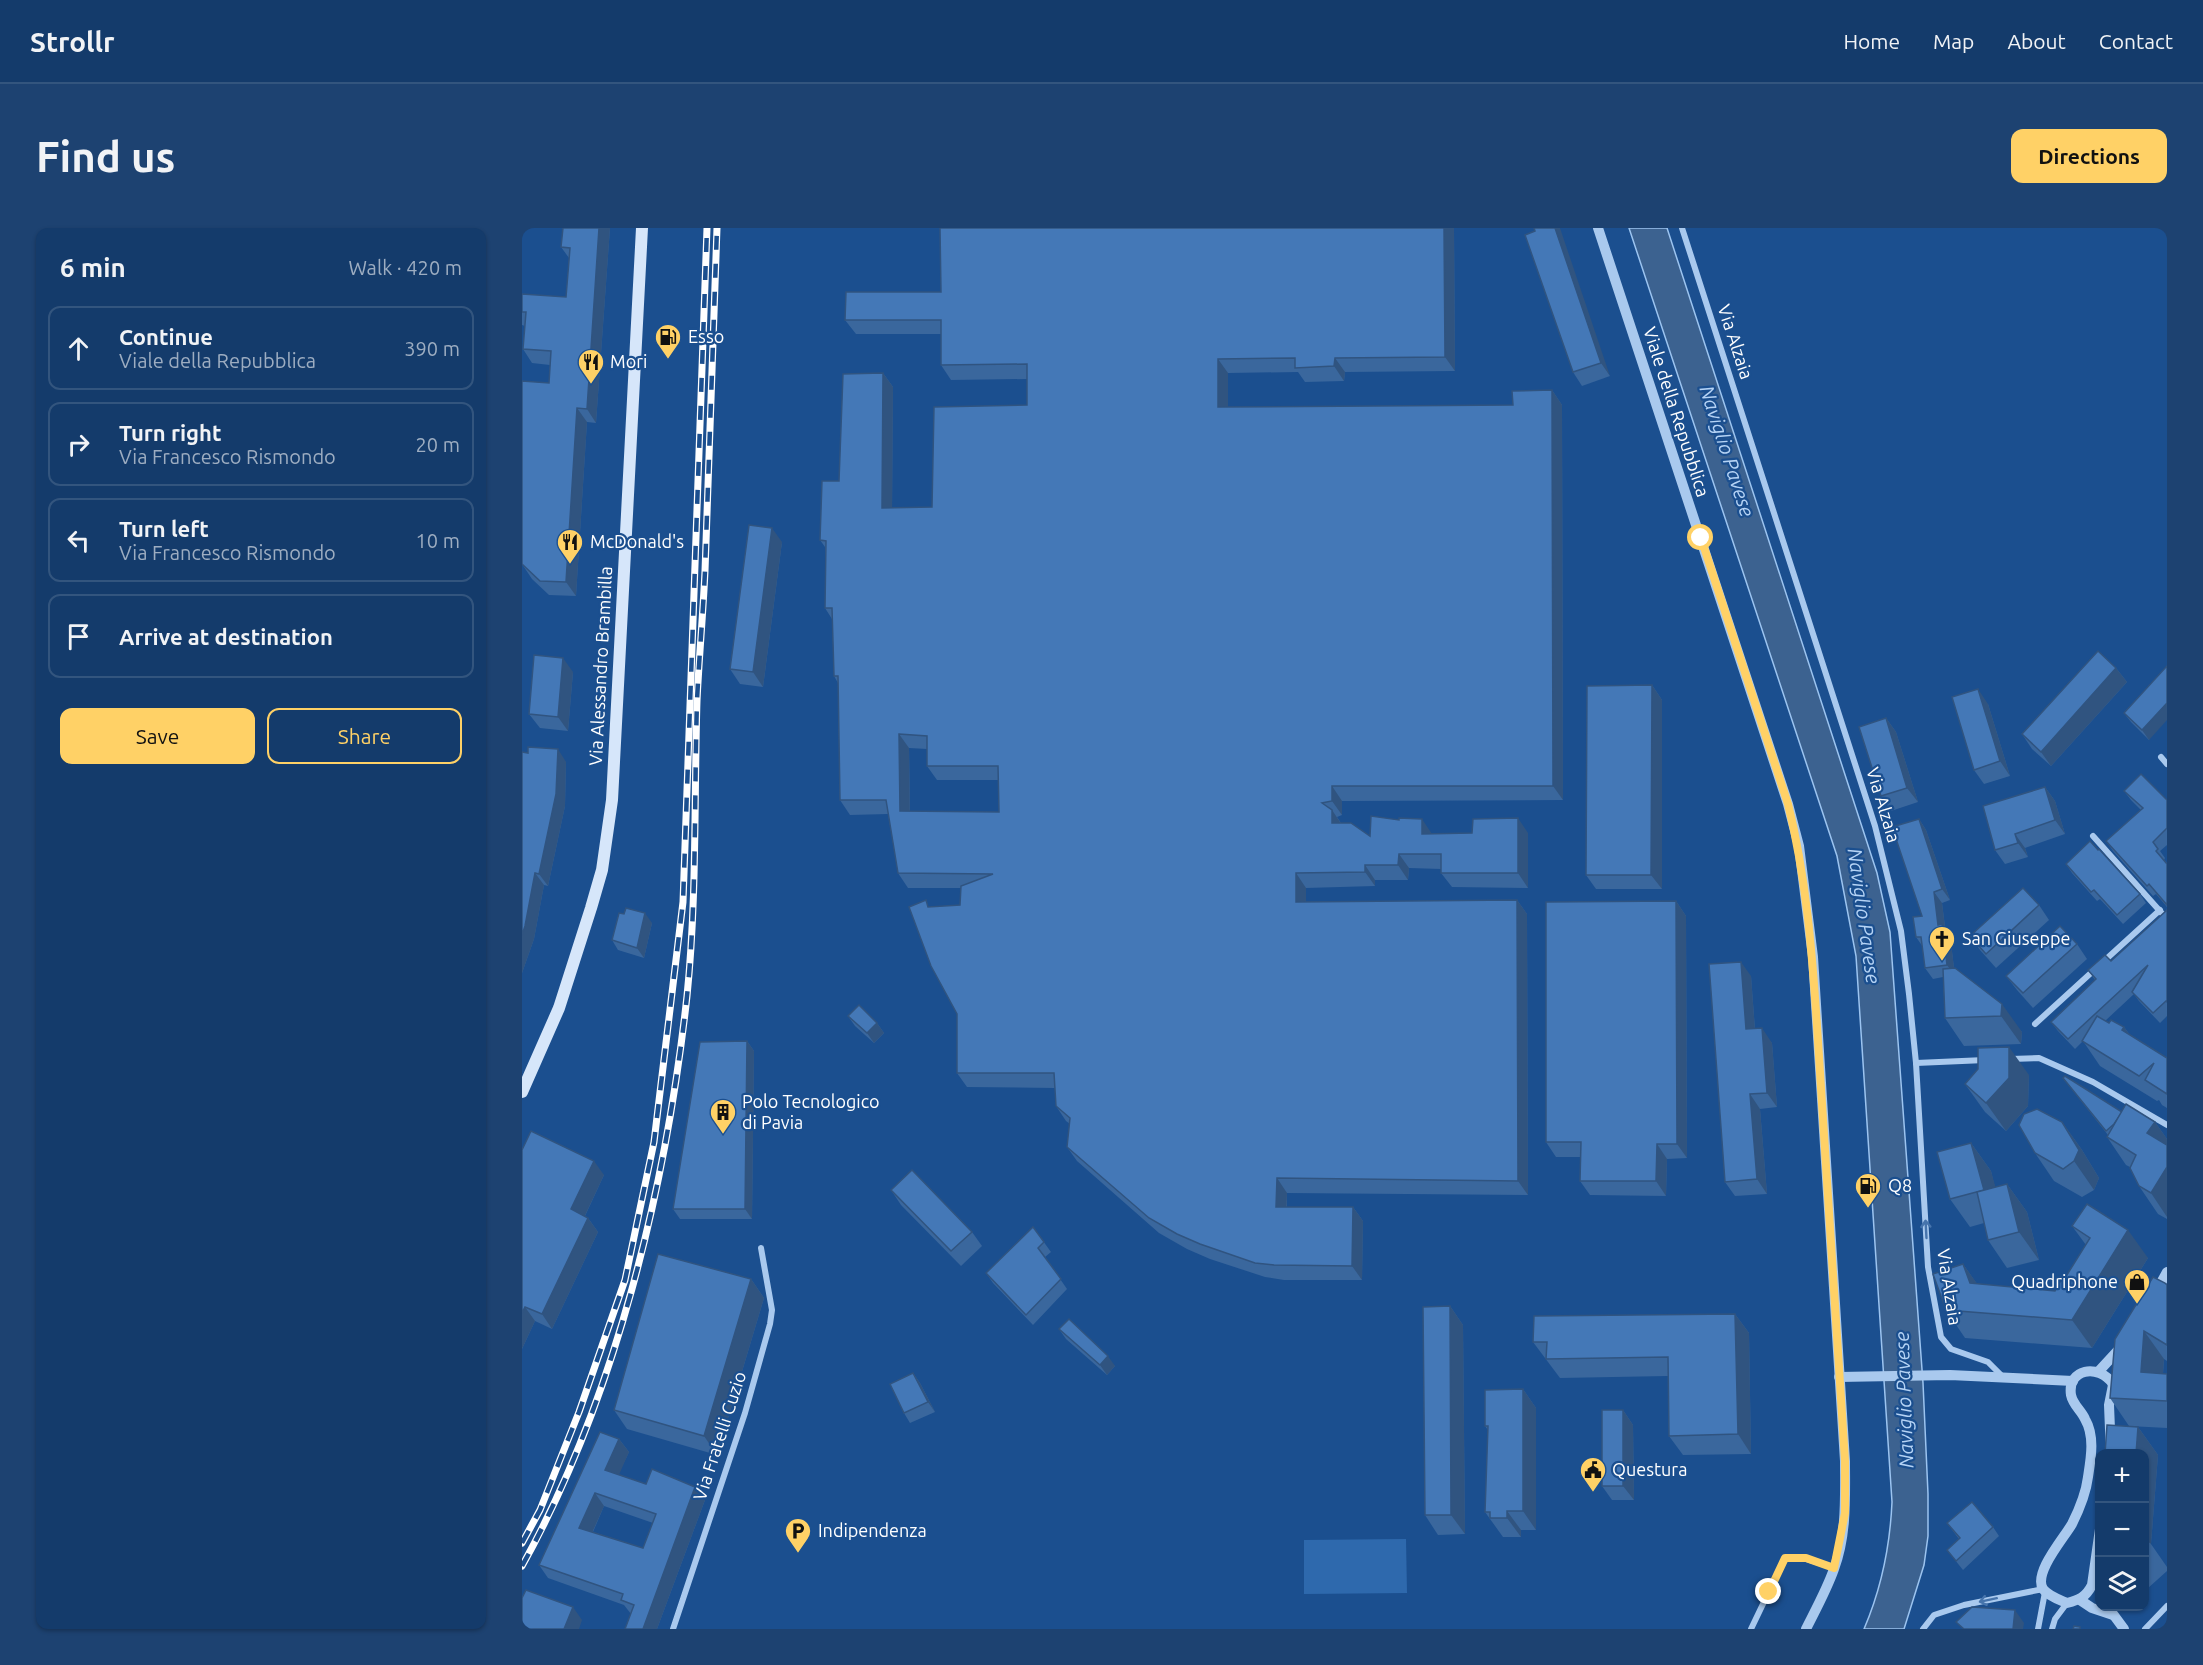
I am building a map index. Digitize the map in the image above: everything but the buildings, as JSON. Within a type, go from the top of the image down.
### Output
[{"type":"main road","name":"Via Alessandro Brambilla","points":[[522,1092],[558,1008],[591,908],[602,870],[612,800],[642,228]]},
{"type":"street","name":"Viale della Repubblica","points":[[1598,228],[1788,804],[1799,846],[1813,957],[1845,1461],[1845,1513],[1834,1568],[1806,1629]]},
{"type":"street","name":"Via Alzaia","points":[[1682,228],[1875,826],[1901,931],[1916,1063],[1928,1267],[1941,1337],[1951,1349],[1988,1362],[2002,1377]]},
{"type":"street","points":[[2161,757],[2167,764]]},
{"type":"street","points":[[2092,836],[2167,919]]},
{"type":"street","points":[[2035,1024],[2160,910]]},
{"type":"street","points":[[2007,1059],[2039,1058],[2093,1082],[2167,1125]]},
{"type":"street","points":[[1916,1063],[1996,1060]]},
{"type":"street","name":"Via Fratelli Cuzio","points":[[673,1629],[745,1413],[770,1324],[772,1310],[760,1248]]},
{"type":"street","points":[[2152,1300],[2167,1272]]},
{"type":"street","points":[[2099,1371],[2131,1336],[2116,1376],[2109,1405],[2110,1449]]},
{"type":"street","points":[[2038,1629],[2044,1590],[2043,1574],[2047,1563],[2072,1524],[2083,1499],[2088,1479],[2091,1432],[2085,1417],[2076,1408],[2071,1397],[2073,1381],[2080,1374],[2089,1371],[2099,1371],[2108,1376],[2116,1376]]},
{"type":"street","points":[[1839,1377],[1940,1375],[2073,1381]]},
{"type":"street","points":[[2052,1629],[2055,1619],[2067,1603],[2080,1600],[2088,1593],[2092,1586],[2096,1557]]},
{"type":"street","points":[[1751,1629],[1785,1558],[1806,1558],[1834,1568]]},
{"type":"street","points":[[1923,1629],[1934,1614],[1964,1605],[2044,1590],[2067,1603]]},
{"type":"street","points":[[2080,1600],[2095,1608]]},
{"type":"street","points":[[2145,1629],[2167,1606]]},
{"type":"street","points":[[2111,1611],[2124,1629]]},
{"type":"shaded area","points":[[1406,1539],[1407,1593],[1304,1594],[1304,1540]]},
{"type":"water","name":"Naviglio Pavese","points":[[1629,228],[1667,228],[1877,873],[1890,932],[1923,1383],[1928,1494],[1928,1536],[1924,1565],[1904,1629],[1864,1629],[1876,1598],[1884,1567],[1892,1502],[1856,956],[1837,856]]},
{"type":"railway","points":[[522,1543],[540,1510],[579,1412],[625,1280],[654,1142],[683,902],[707,228]]},
{"type":"railway","points":[[522,1566],[555,1501],[610,1362],[632,1289],[650,1216],[666,1142],[678,1068],[687,996],[692,922],[697,701],[705,571],[717,228]]},
{"type":"place","name":"Esso","points":[[668,360]]},
{"type":"place","name":"Mori","points":[[591,385]]},
{"type":"place","name":"McDonald's","points":[[570,565]]},
{"type":"place","name":"San Giuseppe","points":[[1942,962]]},
{"type":"place","name":"Polo Tecnologico di Pavia","points":[[723,1135]]},
{"type":"place","name":"Q8","points":[[1868,1209]]},
{"type":"place","name":"Quadriphone","points":[[2137,1305]]},
{"type":"place","name":"Questura","points":[[1593,1493]]},
{"type":"place","name":"Indipendenza","points":[[798,1554]]},
{"type":"route","points":[[1701,538],[1788,804],[1799,846],[1813,957],[1845,1461],[1845,1513],[1834,1568],[1806,1558],[1785,1558],[1769,1592]]}]
